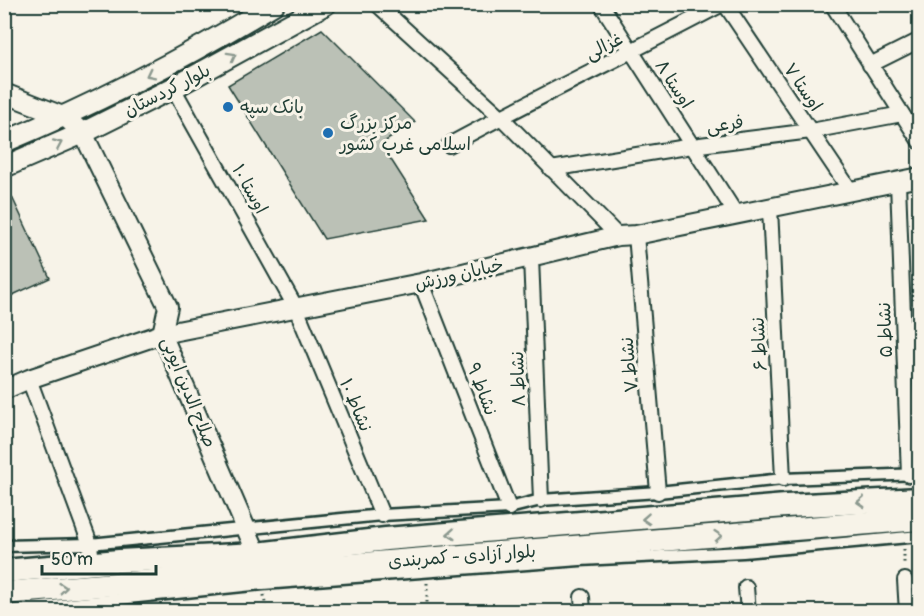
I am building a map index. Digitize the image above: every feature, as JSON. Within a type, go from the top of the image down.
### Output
[{"type":"main road","name":"بلوار کردستان","points":[[4,142],[65,117],[203,47],[274,4]]},
{"type":"main road","name":"بلوار کردستان","points":[[4,168],[83,133],[173,88],[326,4]]},
{"type":"main road","name":"بلوار آزادی - کمربندی","points":[[4,571],[91,554],[257,554],[386,539],[786,507],[920,499]]},
{"type":"main road","name":"بلوار آزادی - کمربندی","points":[[4,593],[920,519]]},
{"type":"street","points":[[377,4],[501,117],[552,169],[627,235]]},
{"type":"street","name":"اوستا ۸","points":[[601,4],[736,214]]},
{"type":"street","name":"غزالی","points":[[449,145],[724,4]]},
{"type":"street","name":"اوستا ۷","points":[[724,4],[850,190]]},
{"type":"street","points":[[832,4],[920,142]]},
{"type":"street","points":[[870,65],[920,40]]},
{"type":"street","name":"اوستا ۱۰","points":[[173,88],[296,308]]},
{"type":"street","points":[[4,93],[65,117],[83,133]]},
{"type":"street","name":"فرعی","points":[[552,169],[692,146],[811,132],[902,114]]},
{"type":"street","name":"صلاح الدین ایوبی","points":[[83,133],[168,307],[162,334],[257,554]]},
{"type":"street","name":"خیابان ورزش","points":[[4,390],[29,379],[162,334],[421,283],[627,235],[920,177]]},
{"type":"street","name":"نشاط ۵","points":[[898,183],[914,475]]},
{"type":"street","name":"نشاط ۶","points":[[770,208],[783,479]]},
{"type":"street","name":"نشاط ۷","points":[[627,235],[658,492]]},
{"type":"street","name":"نشاط ۸","points":[[531,258],[542,500]]},
{"type":"street","name":"نشاط ۹","points":[[421,283],[509,508]]},
{"type":"street","name":"نشاط ۱۰","points":[[296,308],[382,515]]},
{"type":"street","points":[[29,379],[91,554]]},
{"type":"street","points":[[4,546],[91,554],[246,527],[382,515],[509,508],[542,500],[658,492],[783,479],[914,475]]},
{"type":"street","points":[[4,611],[263,584],[580,560],[743,552],[920,536]]},
{"type":"street","points":[[905,580],[907,612]]},
{"type":"street","points":[[746,587],[748,612]]},
{"type":"path","points":[[903,538],[905,580]]},
{"type":"path","points":[[427,573],[427,612]]},
{"type":"building","name":"مرکز بزرگ اسلامی غرب کشور","points":[[322,29],[415,122],[381,144],[429,219],[324,239],[228,85]]},
{"type":"building","points":[[12,197],[50,278],[4,299],[4,201]]},
{"type":"place","name":"بانک سپه","points":[[228,107]]},
{"type":"place","name":"مرکز بزرگ اسلامی غرب کشور","points":[[328,133]]}]
